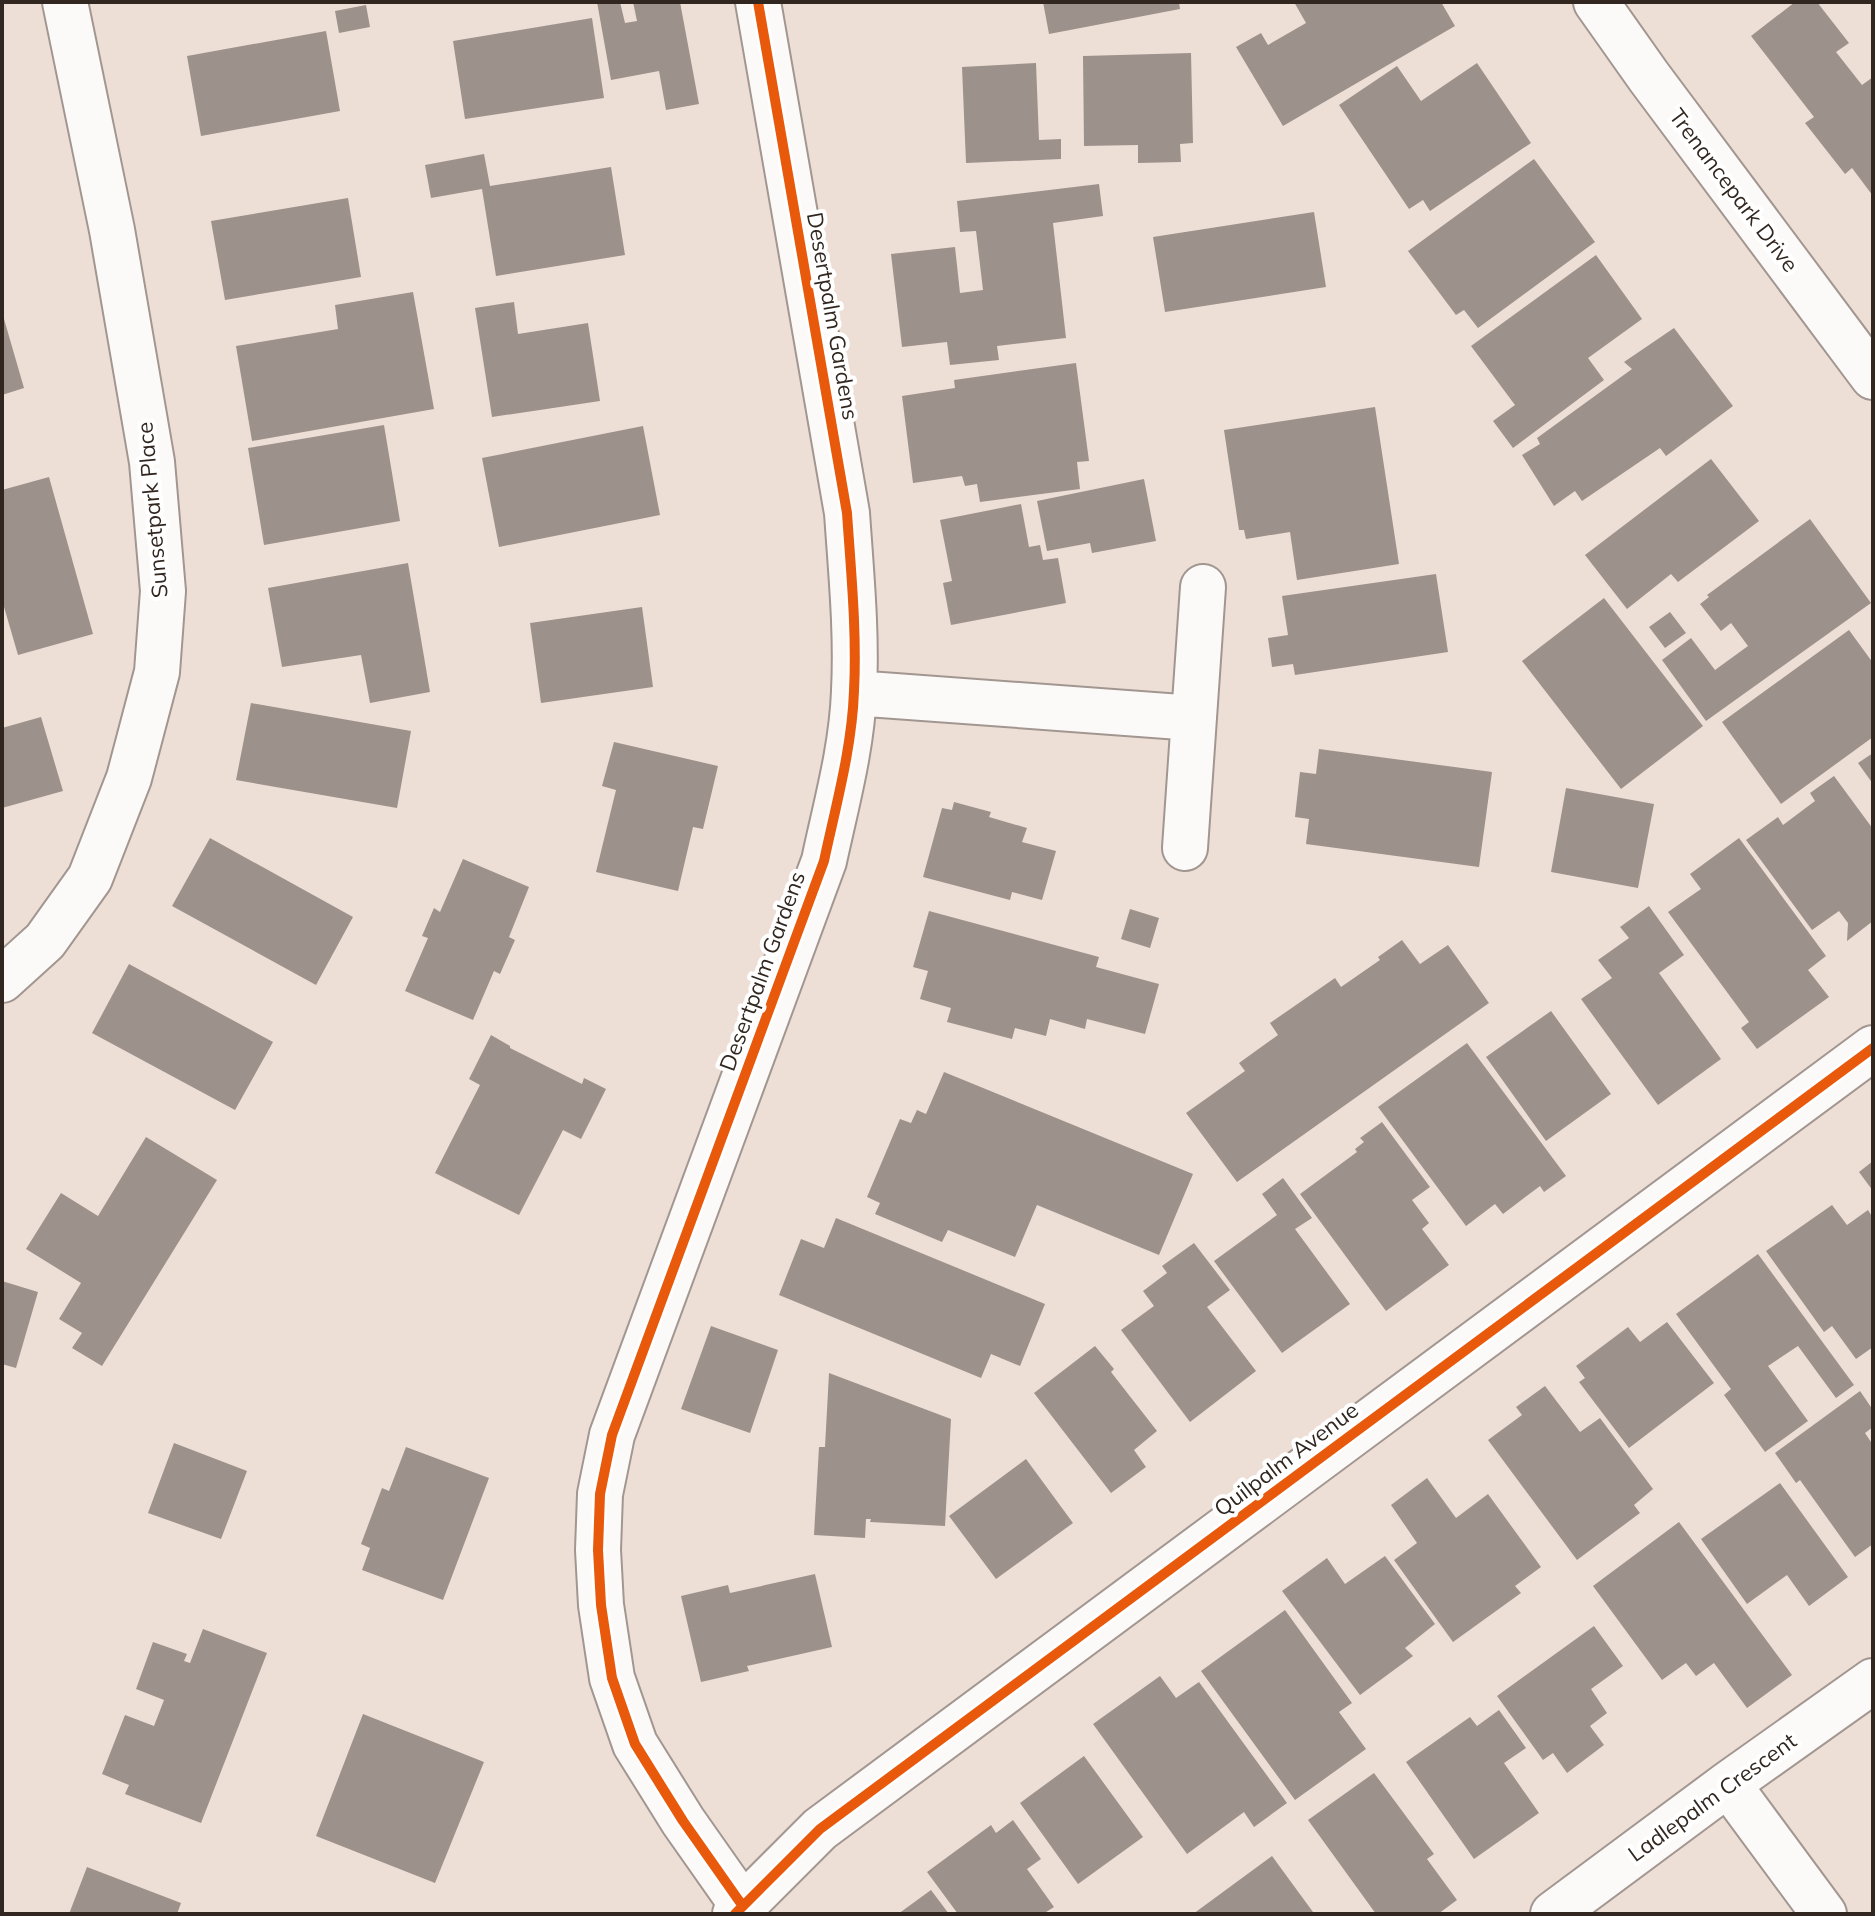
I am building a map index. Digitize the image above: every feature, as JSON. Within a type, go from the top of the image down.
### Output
[{"type":"street","name":"Sunsetpark Place","points":[[2,980],[45,941],[90,878],[129,778],[157,672],[163,591],[152,462],[112,230],[65,2]]},
{"type":"street","name":"Desertpalm Gardens","points":[[738,1909],[635,1744],[612,1678],[601,1605],[598,1550],[600,1494],[612,1435],[824,861],[843,777],[854,693],[853,596],[847,513],[758,2]]},
{"type":"street","name":"Trenancepark Drive","points":[[1596,2],[1649,77],[1870,367]]},
{"type":"street","points":[[1185,848],[1203,587]]},
{"type":"street","points":[[854,693],[1194,718]]},
{"type":"street","name":"Quilpalm Avenue","points":[[738,1909],[820,1829],[1873,1048]]},
{"type":"street","name":"Ladlepalm Crescent","points":[[1553,1914],[1873,1681]]},
{"type":"street","points":[[1728,1784],[1824,1914]]},
{"type":"building","points":[[597,2],[620,2],[625,23],[637,21],[633,2],[680,2],[699,104],[666,110],[659,71],[611,80]]},
{"type":"building","points":[[1043,2],[1179,2],[1180,9],[1049,34]]},
{"type":"building","points":[[1294,2],[1441,2],[1455,26],[1283,126],[1236,47],[1261,33],[1268,45],[1306,23]]},
{"type":"building","points":[[1795,2],[1817,2],[1849,43],[1836,52],[1862,85],[1873,77],[1873,196],[1852,168],[1845,174],[1805,123],[1814,117],[1751,36]]},
{"type":"building","points":[[366,5],[370,27],[339,33],[335,11]]},
{"type":"building","points":[[592,18],[604,98],[465,119],[453,41]]},
{"type":"building","points":[[326,31],[340,111],[201,136],[187,56]]},
{"type":"building","points":[[1191,53],[1193,143],[1180,144],[1181,162],[1138,163],[1138,145],[1084,146],[1083,56]]},
{"type":"building","points":[[1036,63],[1039,140],[1061,139],[1061,159],[966,163],[962,67]]},
{"type":"building","points":[[1477,63],[1531,143],[1430,211],[1423,200],[1409,209],[1339,105],[1397,66],[1421,101]]},
{"type":"building","points":[[484,154],[490,186],[611,167],[625,255],[496,276],[482,189],[431,198],[425,165]]},
{"type":"building","points":[[1534,159],[1595,242],[1478,328],[1464,310],[1456,315],[1408,251]]},
{"type":"building","points":[[1099,184],[1103,216],[1053,223],[1066,338],[997,346],[999,360],[950,365],[947,342],[902,347],[891,254],[955,247],[960,293],[983,290],[976,231],[960,232],[957,201]]},
{"type":"building","points":[[348,198],[361,277],[225,300],[211,221]]},
{"type":"building","points":[[1314,212],[1326,287],[1165,312],[1153,237]]},
{"type":"building","points":[[1596,255],[1642,319],[1588,358],[1604,380],[1513,448],[1493,421],[1515,405],[1471,346]]},
{"type":"building","points":[[413,292],[434,409],[252,441],[236,346],[338,329],[335,305]]},
{"type":"building","points":[[514,302],[518,334],[588,323],[600,401],[492,417],[475,308]]},
{"type":"building","points":[[2,312],[24,388],[2,395]]},
{"type":"building","points":[[1674,328],[1733,406],[1666,456],[1660,448],[1582,501],[1575,491],[1554,506],[1522,455],[1540,444],[1537,438],[1632,369],[1624,362]]},
{"type":"building","points":[[1076,363],[1089,461],[1077,462],[1080,489],[980,502],[977,484],[965,486],[962,476],[913,483],[902,396],[955,388],[954,380]]},
{"type":"building","points":[[1375,407],[1399,564],[1297,580],[1290,532],[1246,539],[1244,530],[1239,530],[1224,430]]},
{"type":"building","points":[[384,425],[400,521],[264,545],[248,448]]},
{"type":"building","points":[[643,426],[660,515],[499,547],[482,458]]},
{"type":"building","points":[[1711,459],[1759,521],[1678,582],[1671,574],[1627,609],[1585,555]]},
{"type":"building","points":[[49,477],[93,634],[18,655],[2,600],[2,490]]},
{"type":"building","points":[[1144,479],[1156,541],[1092,553],[1090,543],[1047,551],[1037,501]]},
{"type":"building","points":[[1021,504],[1029,547],[1040,545],[1043,560],[1058,558],[1066,603],[951,625],[943,583],[952,581],[940,520]]},
{"type":"building","points":[[1810,519],[1871,603],[1706,721],[1662,660],[1691,638],[1715,670],[1748,646],[1731,623],[1721,631],[1700,604],[1709,597],[1707,595]]},
{"type":"building","points":[[408,563],[430,692],[370,703],[361,655],[282,667],[268,588]]},
{"type":"building","points":[[1436,574],[1448,652],[1295,675],[1293,664],[1272,667],[1268,638],[1288,635],[1282,596]]},
{"type":"building","points":[[1604,598],[1703,726],[1621,789],[1522,661]]},
{"type":"building","points":[[642,607],[653,687],[541,703],[530,623]]},
{"type":"building","points":[[1670,612],[1686,633],[1665,648],[1649,627]]},
{"type":"building","points":[[1849,630],[1873,663],[1873,737],[1781,804],[1722,722]]},
{"type":"building","points":[[251,703],[411,731],[397,808],[236,780]]},
{"type":"building","points":[[41,717],[63,791],[2,808],[2,728]]},
{"type":"building","points":[[614,742],[718,766],[703,829],[693,827],[678,891],[596,872],[616,790],[602,786]]},
{"type":"building","points":[[1319,749],[1492,772],[1479,867],[1306,844],[1309,819],[1295,817],[1300,772],[1316,774]]},
{"type":"building","points":[[1873,753],[1873,784],[1858,763]]},
{"type":"building","points":[[1834,776],[1873,829],[1873,921],[1847,941],[1848,923],[1839,911],[1812,930],[1746,840],[1778,817],[1783,825],[1815,801],[1810,793]]},
{"type":"building","points":[[1566,788],[1654,804],[1638,888],[1551,872]]},
{"type":"building","points":[[954,802],[991,812],[989,817],[1027,828],[1022,842],[1056,851],[1042,900],[1012,892],[1010,900],[923,877],[942,808],[952,810]]},
{"type":"building","points":[[210,838],[353,917],[316,985],[172,906]]},
{"type":"building","points":[[1739,838],[1826,956],[1808,970],[1829,997],[1757,1049],[1741,1028],[1749,1022],[1668,912],[1701,889],[1690,874]]},
{"type":"building","points":[[463,859],[529,887],[509,937],[515,940],[500,974],[494,971],[473,1020],[405,991],[428,938],[422,936],[434,908],[440,912]]},
{"type":"building","points":[[1649,906],[1684,955],[1659,973],[1721,1059],[1658,1105],[1581,999],[1612,978],[1598,960],[1629,938],[1620,927]]},
{"type":"building","points":[[1130,909],[1159,918],[1150,948],[1121,939]]},
{"type":"building","points":[[929,911],[1099,957],[1096,967],[1159,984],[1145,1034],[1087,1019],[1085,1029],[1050,1019],[1046,1036],[1015,1028],[1012,1039],[947,1022],[951,1008],[920,999],[928,971],[913,967]]},
{"type":"building","points":[[1402,940],[1420,964],[1448,945],[1489,1003],[1237,1182],[1186,1113],[1245,1071],[1239,1063],[1278,1035],[1270,1023],[1335,978],[1341,987],[1380,960],[1378,957]]},
{"type":"building","points":[[129,964],[273,1042],[235,1110],[92,1033]]},
{"type":"building","points":[[1551,1011],[1611,1094],[1546,1141],[1486,1057]]},
{"type":"building","points":[[491,1035],[510,1048],[582,1084],[584,1078],[606,1089],[581,1139],[563,1130],[519,1215],[435,1173],[480,1085],[469,1079]]},
{"type":"building","points":[[1467,1043],[1566,1176],[1544,1192],[1540,1186],[1503,1214],[1495,1204],[1466,1226],[1378,1107]]},
{"type":"building","points":[[944,1072],[1193,1174],[1159,1255],[1037,1205],[1015,1257],[948,1230],[942,1242],[875,1214],[880,1203],[867,1197],[900,1119],[911,1123],[917,1110],[926,1114]]},
{"type":"building","points":[[1382,1122],[1430,1187],[1412,1200],[1429,1223],[1422,1229],[1449,1265],[1386,1311],[1300,1194],[1357,1152],[1355,1149],[1364,1142],[1360,1138]]},
{"type":"building","points":[[146,1137],[217,1180],[102,1366],[72,1348],[82,1333],[59,1319],[81,1283],[26,1249],[61,1193],[98,1216]]},
{"type":"building","points":[[1873,1161],[1873,1191],[1859,1172]]},
{"type":"building","points":[[1283,1178],[1312,1218],[1295,1229],[1350,1304],[1282,1353],[1214,1261],[1277,1215],[1262,1194]]},
{"type":"building","points":[[1832,1205],[1847,1225],[1868,1210],[1873,1218],[1873,1347],[1856,1359],[1832,1326],[1824,1332],[1766,1251]]},
{"type":"building","points":[[836,1218],[1045,1304],[1020,1366],[991,1354],[981,1378],[779,1295],[801,1239],[824,1248]]},
{"type":"building","points":[[1194,1243],[1230,1290],[1207,1307],[1256,1371],[1190,1422],[1121,1330],[1154,1306],[1143,1291],[1167,1273],[1162,1266]]},
{"type":"building","points":[[1758,1254],[1854,1385],[1836,1398],[1798,1346],[1768,1366],[1808,1421],[1765,1452],[1724,1395],[1731,1389],[1676,1314]]},
{"type":"building","points":[[2,1281],[38,1292],[16,1368],[2,1364]]},
{"type":"building","points":[[1667,1322],[1714,1383],[1629,1448],[1579,1382],[1585,1378],[1576,1366],[1628,1327],[1640,1342]]},
{"type":"building","points":[[711,1326],[778,1350],[750,1433],[681,1409]]},
{"type":"building","points":[[1095,1346],[1157,1431],[1134,1450],[1146,1467],[1111,1493],[1034,1393]]},
{"type":"building","points":[[829,1373],[951,1419],[945,1526],[870,1522],[871,1519],[866,1519],[865,1538],[814,1535],[819,1447],[825,1447]]},
{"type":"building","points":[[1545,1386],[1580,1432],[1600,1418],[1653,1489],[1634,1505],[1640,1513],[1577,1560],[1488,1440],[1522,1415],[1516,1407]]},
{"type":"building","points":[[1860,1391],[1873,1410],[1873,1427],[1865,1433],[1873,1445],[1873,1544],[1855,1557],[1800,1480],[1796,1483],[1775,1453]]},
{"type":"building","points":[[174,1443],[247,1471],[221,1539],[148,1513]]},
{"type":"building","points":[[406,1447],[489,1478],[443,1600],[362,1570],[370,1548],[361,1544],[382,1488],[389,1491]]},
{"type":"building","points":[[1026,1459],[1073,1523],[996,1579],[949,1516]]},
{"type":"building","points":[[1427,1478],[1456,1518],[1488,1494],[1541,1567],[1515,1586],[1521,1593],[1453,1642],[1394,1560],[1417,1543],[1391,1505]]},
{"type":"building","points":[[1780,1483],[1848,1577],[1809,1606],[1787,1575],[1747,1604],[1701,1539]]},
{"type":"building","points":[[1679,1522],[1792,1675],[1747,1708],[1714,1663],[1696,1676],[1686,1663],[1662,1680],[1593,1586]]},
{"type":"building","points":[[1385,1556],[1435,1624],[1405,1648],[1413,1656],[1360,1695],[1282,1591],[1327,1558],[1345,1584]]},
{"type":"building","points":[[815,1574],[832,1647],[747,1666],[749,1671],[701,1682],[681,1596],[728,1585],[730,1593]]},
{"type":"building","points":[[1285,1610],[1352,1703],[1339,1712],[1366,1749],[1295,1800],[1201,1671]]},
{"type":"building","points":[[1594,1626],[1623,1666],[1591,1689],[1607,1713],[1590,1726],[1604,1745],[1567,1773],[1553,1753],[1543,1760],[1497,1696]]},
{"type":"building","points":[[203,1629],[267,1653],[201,1823],[125,1794],[129,1785],[102,1774],[125,1715],[154,1726],[164,1700],[136,1689],[153,1642],[187,1654],[184,1661],[190,1663]]},
{"type":"building","points":[[1160,1676],[1176,1698],[1199,1682],[1287,1803],[1254,1827],[1244,1812],[1187,1854],[1093,1724]]},
{"type":"building","points":[[1499,1710],[1526,1748],[1504,1763],[1539,1813],[1474,1859],[1406,1762],[1470,1717],[1477,1726]]},
{"type":"building","points":[[363,1714],[484,1762],[435,1883],[316,1836]]},
{"type":"building","points":[[1084,1756],[1143,1837],[1078,1884],[1020,1803]]},
{"type":"building","points":[[1374,1773],[1434,1854],[1427,1859],[1457,1900],[1438,1914],[1376,1914],[1308,1820]]},
{"type":"building","points":[[1013,1820],[1041,1859],[1027,1869],[1054,1907],[1043,1914],[958,1914],[927,1872],[991,1825],[996,1833]]},
{"type":"building","points":[[1272,1856],[1313,1912],[1193,1914]]},
{"type":"building","points":[[87,1867],[181,1903],[177,1914],[69,1914]]},
{"type":"building","points":[[931,1890],[949,1914],[898,1914]]},
{"type":"cycle path","points":[[742,1905],[683,1821],[635,1744],[612,1678],[601,1605],[598,1550],[600,1494],[612,1435],[824,861],[843,776],[853,712],[854,624],[847,513],[758,2]]},
{"type":"cycle path","points":[[735,1914],[820,1829],[1873,1048]]}]
